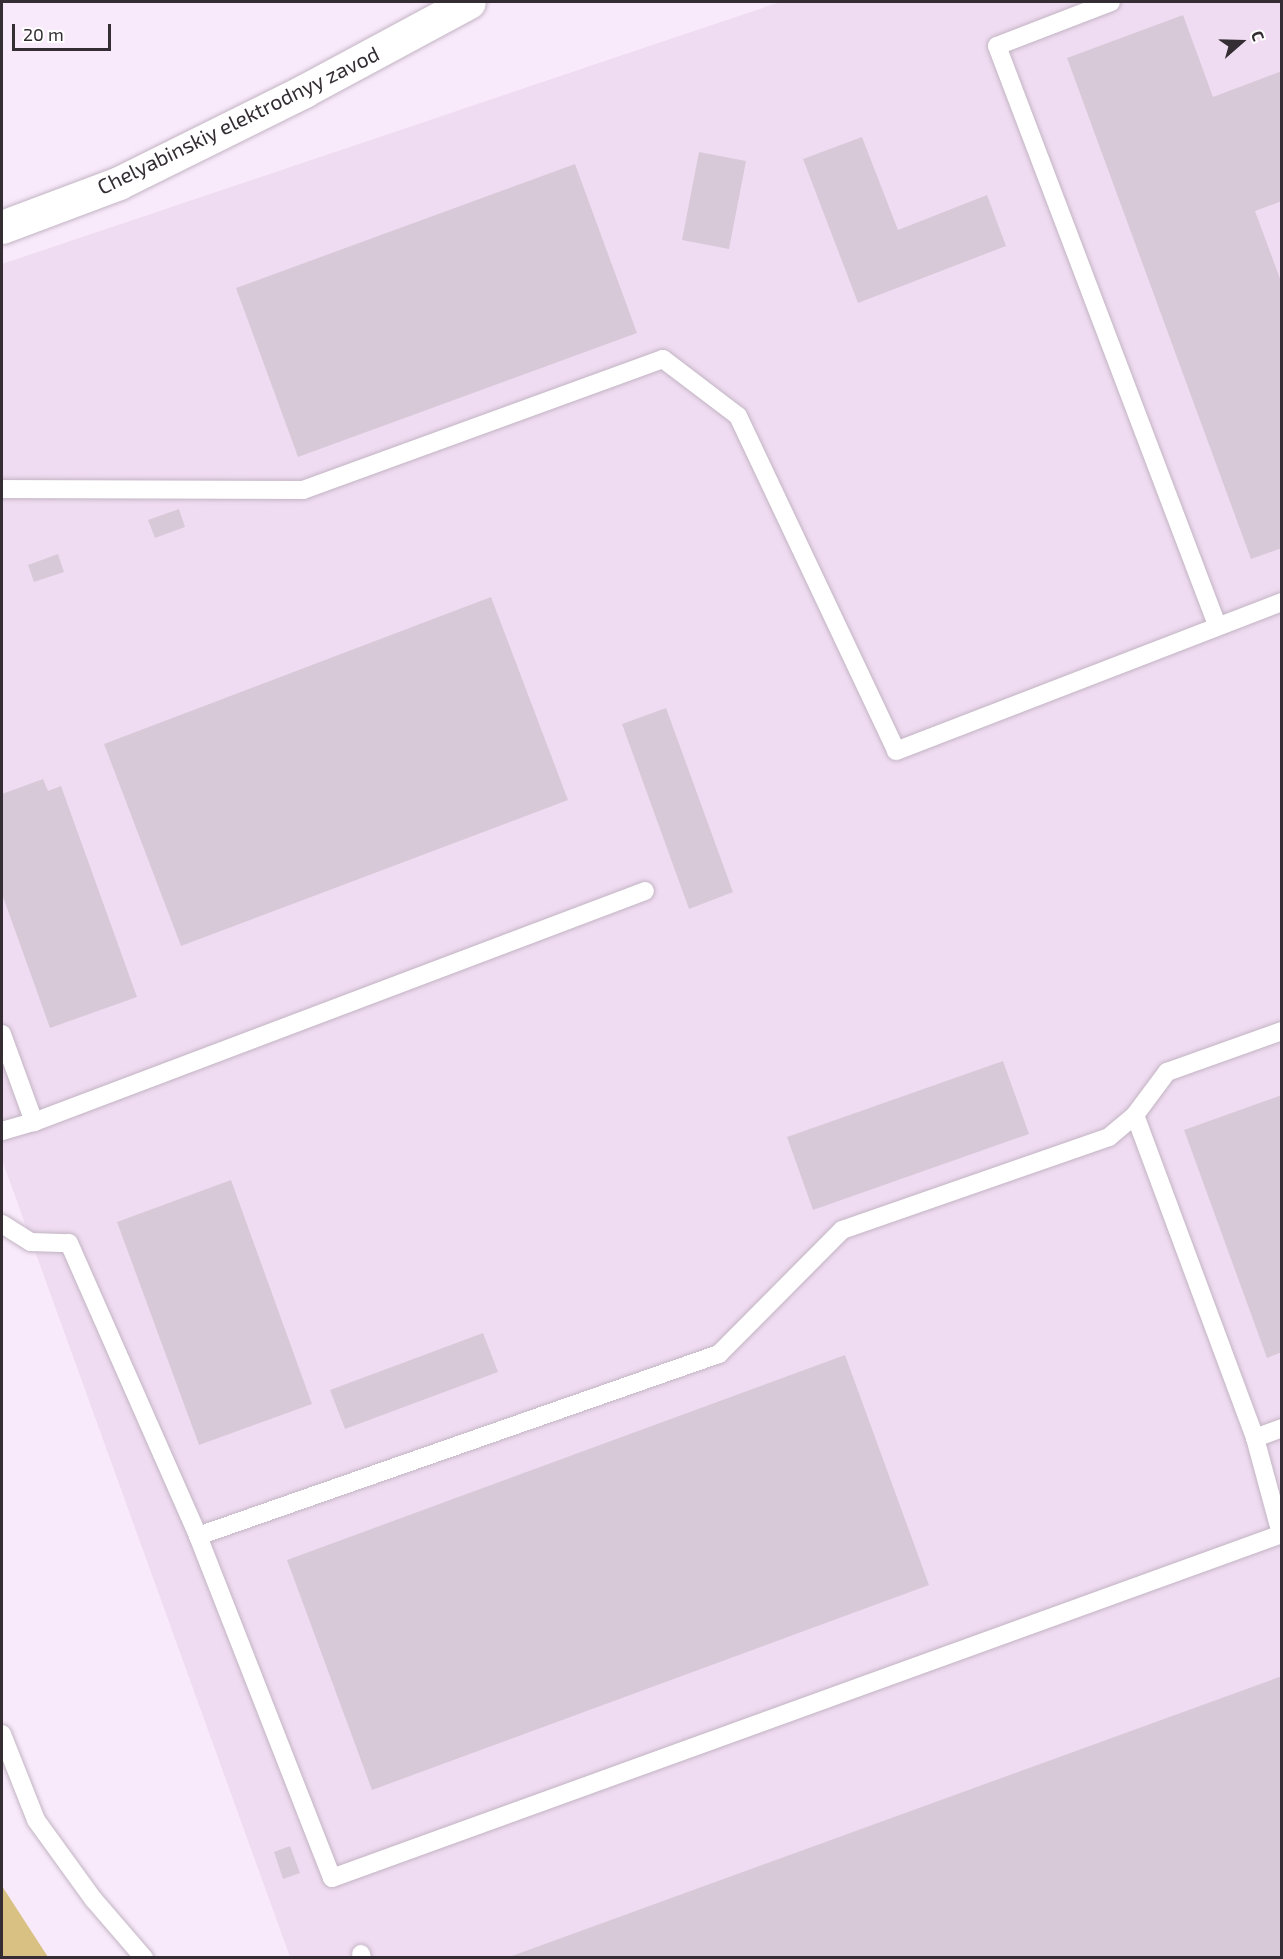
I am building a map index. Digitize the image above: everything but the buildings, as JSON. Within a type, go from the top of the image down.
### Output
[{"type":"street","name":"Chelyabinskiy elektrodnyy zavod","points":[[2,227],[119,183],[304,91],[470,2]]},
{"type":"lane","points":[[1111,2],[998,46],[1217,626]]},
{"type":"lane","points":[[2,489],[303,490],[663,359],[738,416],[896,751],[1281,602]]},
{"type":"lane","points":[[2,1131],[34,1122],[645,891]]},
{"type":"lane","points":[[198,1536],[719,1354],[842,1230],[1109,1137],[1136,1115],[1167,1072],[1281,1031]]},
{"type":"lane","points":[[2,1034],[34,1122]]},
{"type":"lane","points":[[2,1224],[31,1242],[69,1243],[198,1536],[332,1878],[1281,1534],[1255,1438],[1136,1115]]},
{"type":"lane","points":[[1255,1438],[1281,1428]]},
{"type":"lane","points":[[2,1734],[36,1820],[94,1900],[144,1958]]},
{"type":"shaded area","points":[[780,2],[1281,2],[1281,1957],[290,1957],[2,1160],[2,264]]},
{"type":"shaded area","points":[[2,1886],[48,1957],[2,1957]]}]
